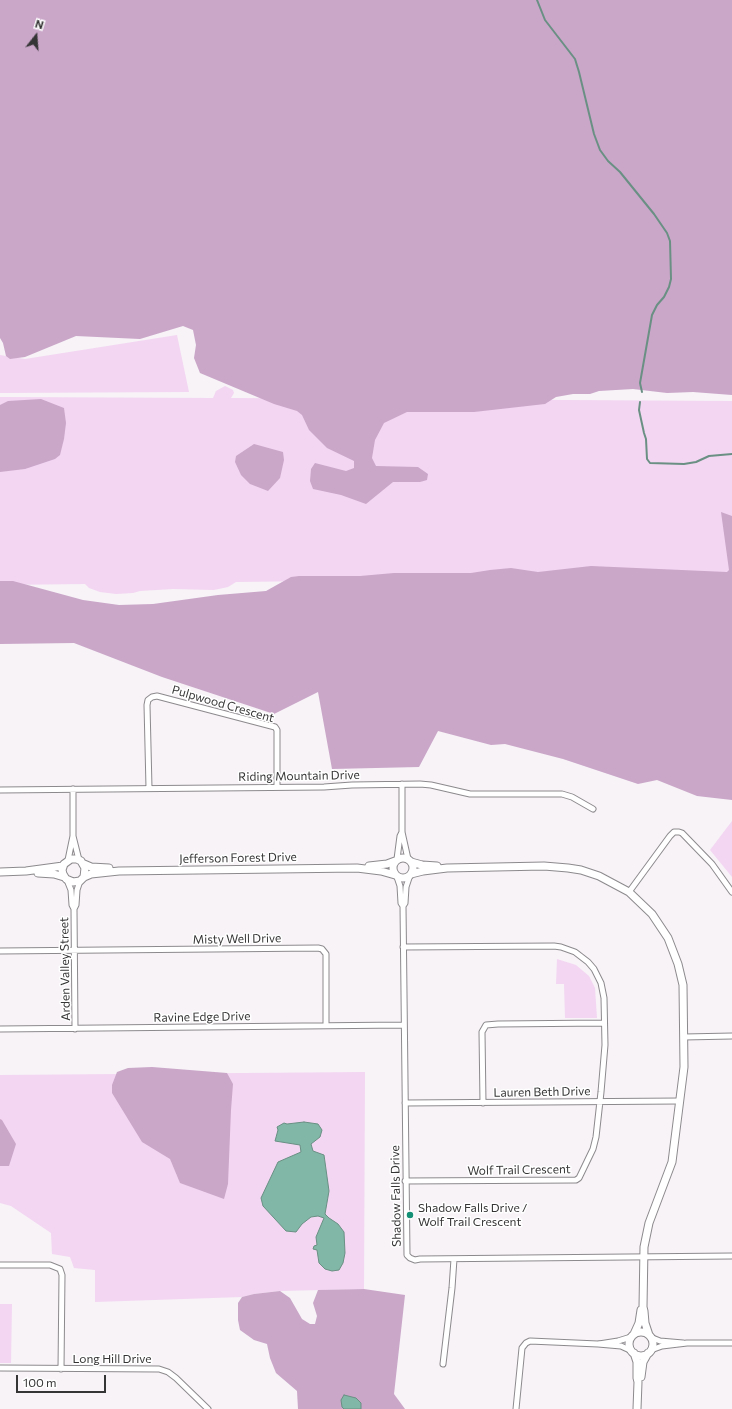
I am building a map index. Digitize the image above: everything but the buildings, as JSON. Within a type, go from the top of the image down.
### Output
[{"type":"street","name":"Pulpwood Crescent","points":[[149,788],[147,705],[148,700],[157,696],[275,728],[278,734],[277,787]]},
{"type":"street","points":[[402,784],[402,832],[409,861],[413,868],[410,875]]},
{"type":"street","name":"Riding Mountain Drive","points":[[0,790],[431,784],[470,794],[562,794],[572,797],[593,809]]},
{"type":"street","points":[[66,878],[62,871],[66,863],[73,836],[73,789]]},
{"type":"street","points":[[402,832],[396,860],[392,870],[396,876],[404,878],[423,870],[447,868],[544,866],[568,868],[599,876],[629,892],[644,906],[668,938],[676,956],[682,985],[684,1067],[672,1162],[649,1223],[644,1247],[644,1323],[652,1342],[643,1362],[641,1379],[638,1382]]},
{"type":"street","points":[[629,892],[674,832],[682,833],[712,864],[732,892]]},
{"type":"street","points":[[0,872],[26,871],[54,874],[73,882],[82,879],[86,871],[73,836]]},
{"type":"street","points":[[396,860],[402,858],[409,861],[447,868]]},
{"type":"street","points":[[26,871],[66,863],[74,859],[82,862]]},
{"type":"street","name":"Jefferson Forest Drive","points":[[82,879],[92,874],[119,871],[357,868],[387,864],[396,860]]},
{"type":"street","name":"Jefferson Forest Drive","points":[[82,862],[91,867],[119,871]]},
{"type":"street","name":"Jefferson Forest Drive","points":[[357,868],[381,871],[396,876]]},
{"type":"street","name":"Shadow Falls Drive","points":[[403,906],[405,903],[406,887],[410,875]]},
{"type":"street","name":"Shadow Falls Drive","points":[[396,876],[400,886],[401,903],[403,906],[407,1255],[415,1260],[732,1256]]},
{"type":"street","name":"Arden Valley Street","points":[[66,878],[71,890],[72,905],[74,909],[75,1028]]},
{"type":"street","name":"Arden Valley Street","points":[[74,909],[76,905],[77,890],[82,879]]},
{"type":"street","name":"Wolf Trail Crescent","points":[[403,947],[554,946],[568,949],[575,952],[588,962],[599,977],[604,998],[604,1061],[596,1137],[593,1149],[582,1176],[576,1180],[406,1181]]},
{"type":"street","name":"Misty Well Drive","points":[[75,950],[322,949],[326,954],[326,1026]]},
{"type":"street","points":[[0,951],[75,950]]},
{"type":"street","points":[[483,1102],[482,1032],[486,1025],[604,1023]]},
{"type":"street","name":"Ravine Edge Drive","points":[[0,1029],[404,1025]]},
{"type":"street","points":[[684,1037],[732,1036]]},
{"type":"street","name":"Lauren Beth Drive","points":[[405,1103],[680,1101]]},
{"type":"street","points":[[443,1364],[452,1294],[454,1259]]},
{"type":"street","points":[[0,1265],[50,1265],[60,1269],[62,1275],[62,1368]]},
{"type":"street","points":[[637,1409],[637,1362],[629,1345],[639,1323],[643,1307]]},
{"type":"street","points":[[598,1344],[618,1341],[640,1332],[660,1341],[687,1344]]},
{"type":"street","points":[[516,1409],[522,1348],[530,1341],[621,1346],[642,1355],[662,1346],[732,1343]]},
{"type":"street","name":"Long Hill Drive","points":[[0,1368],[159,1369],[168,1372],[176,1378],[208,1409]]},
{"type":"shaded area","points":[[0,0],[732,0],[732,395],[693,392],[667,393],[633,389],[599,391],[590,394],[573,394],[556,397],[545,404],[474,412],[407,412],[384,423],[375,440],[372,458],[376,466],[418,467],[428,474],[427,480],[420,482],[393,482],[366,504],[341,495],[313,489],[310,481],[311,469],[315,463],[346,471],[354,468],[354,461],[327,448],[309,430],[302,415],[297,411],[274,404],[200,373],[194,358],[196,345],[193,330],[183,326],[140,339],[76,336],[25,357],[10,359],[6,356],[3,343],[0,338]]},
{"type":"shaded area","points":[[177,335],[189,392],[0,393],[0,355],[25,359]]},
{"type":"shaded area","points":[[225,386],[233,390],[234,393],[231,398],[732,401],[732,576],[236,582],[228,587],[214,590],[173,589],[116,594],[100,592],[89,588],[85,584],[0,585],[0,397],[213,398],[216,391]]},
{"type":"shaded area","points":[[41,399],[64,408],[66,423],[60,455],[55,459],[25,469],[0,472],[0,405],[8,401]]},
{"type":"shaded area","points":[[254,444],[283,452],[284,460],[280,478],[268,491],[250,484],[241,475],[235,462],[236,456]]},
{"type":"shaded area","points":[[721,512],[732,516],[732,800],[697,796],[657,780],[638,784],[563,759],[505,744],[491,745],[438,731],[419,767],[332,769],[318,692],[274,714],[162,677],[74,643],[0,644],[0,581],[13,581],[83,600],[119,605],[153,604],[218,595],[266,591],[291,577],[299,576],[360,576],[394,573],[471,573],[511,568],[538,572],[591,566],[727,572],[729,570]]},
{"type":"shaded area","points":[[732,821],[732,877],[710,850]]},
{"type":"shaded area","points":[[557,959],[576,965],[589,976],[595,988],[597,1018],[565,1018],[564,984],[556,984]]},
{"type":"shaded area","points":[[152,1067],[227,1073],[233,1084],[228,1184],[224,1199],[180,1183],[170,1159],[142,1142],[112,1093],[112,1085],[117,1072],[128,1068]]},
{"type":"shaded area","points":[[365,1072],[364,1289],[280,1291],[242,1297],[95,1302],[95,1270],[74,1268],[70,1257],[52,1254],[51,1233],[11,1206],[0,1203],[0,1075]]},
{"type":"shaded area","points":[[0,1119],[16,1144],[9,1166],[0,1166]]},
{"type":"shaded area","points":[[304,1122],[318,1124],[322,1130],[320,1137],[311,1144],[313,1151],[324,1155],[329,1191],[325,1214],[338,1224],[344,1232],[345,1253],[343,1263],[339,1270],[332,1271],[325,1269],[319,1263],[317,1250],[313,1249],[314,1246],[317,1245],[316,1237],[324,1218],[318,1216],[311,1217],[302,1224],[296,1232],[286,1231],[263,1206],[261,1198],[278,1162],[301,1152],[300,1145],[275,1141],[278,1130],[277,1127],[284,1123]]},
{"type":"shaded area","points":[[364,1289],[405,1295],[394,1394],[405,1409],[298,1409],[297,1391],[276,1373],[270,1358],[267,1344],[254,1340],[240,1330],[238,1320],[238,1303],[242,1297],[280,1291],[290,1298],[302,1319],[310,1324],[315,1324],[317,1316],[313,1303],[318,1290]]},
{"type":"shaded area","points":[[0,1304],[12,1304],[11,1363],[0,1363]]},
{"type":"shaded area","points":[[344,1395],[356,1398],[361,1403],[361,1409],[344,1409],[342,1407],[341,1400]]},
{"type":"waterway","points":[[537,0],[545,20],[575,59],[594,134],[600,150],[654,214],[667,233],[670,241],[671,279],[664,297],[657,305],[652,315],[640,383],[642,392]]},
{"type":"waterway","points":[[640,402],[639,410],[646,439],[647,459],[650,463],[684,464],[696,462],[709,456],[732,454]]},
{"type":"place","name":"Shadow Falls Drive / Wolf Trail Crescent","points":[[410,1215]]}]
